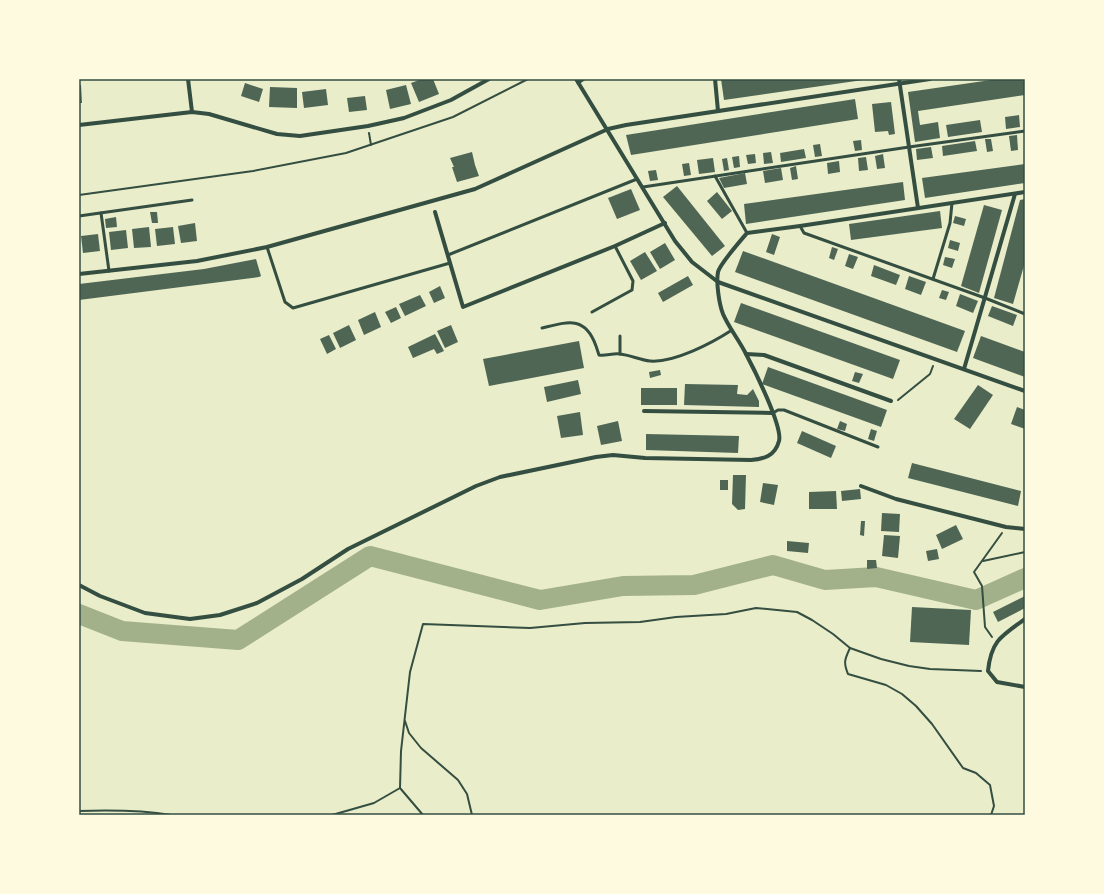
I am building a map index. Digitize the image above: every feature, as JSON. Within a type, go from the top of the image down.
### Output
[{"type":"street","points":[[188,79],[192,112]]},
{"type":"street","points":[[79,125],[192,112],[209,114],[277,134],[300,136],[368,126],[404,118],[451,100],[489,79]]},
{"type":"street","points":[[714,79],[718,111]]},
{"type":"street","points":[[79,274],[197,260],[266,247],[475,189],[608,129],[899,81],[930,79]]},
{"type":"street","points":[[577,81],[608,129],[675,241],[692,262],[718,282],[1025,391]]},
{"type":"street","points":[[899,81],[918,208]]},
{"type":"street","points":[[79,585],[100,596],[145,613],[190,619],[220,615],[257,603],[302,579],[348,549],[476,486],[500,477],[596,457],[613,455],[645,458],[751,460],[765,458],[775,450],[779,441],[779,430],[773,413],[746,354],[724,314],[718,282],[719,270],[747,233],[1025,192]]},
{"type":"street","points":[[964,369],[1015,194]]},
{"type":"street","points":[[435,212],[463,307],[615,246],[665,223]]},
{"type":"street","points":[[746,354],[764,355],[891,400]]},
{"type":"street","points":[[644,411],[773,413]]},
{"type":"street","points":[[861,486],[896,499],[1006,528],[1025,529]]},
{"type":"street","points":[[1025,618],[1003,634],[996,643],[990,656],[988,671],[997,682],[1025,687]]},
{"type":"lane","points":[[577,81],[584,79]]},
{"type":"lane","points":[[643,187],[1025,131]]},
{"type":"lane","points":[[715,176],[747,233]]},
{"type":"lane","points":[[448,255],[638,178]]},
{"type":"lane","points":[[79,216],[192,200]]},
{"type":"lane","points":[[932,279],[950,223],[952,203]]},
{"type":"lane","points":[[101,213],[108,271]]},
{"type":"lane","points":[[800,226],[804,233],[985,298],[1025,314]]},
{"type":"lane","points":[[592,312],[632,290],[633,281],[615,246]]},
{"type":"lane","points":[[266,247],[285,302],[293,308],[450,263]]},
{"type":"lane","points":[[542,328],[562,323],[577,322],[590,333],[599,355],[620,354],[650,361],[674,358],[722,337],[732,330]]},
{"type":"lane","points":[[620,336],[620,354]]},
{"type":"lane","points":[[773,413],[778,410],[784,410],[878,447]]},
{"type":"path","points":[[79,195],[253,172],[346,153],[453,117],[528,79]]},
{"type":"path","points":[[368,126],[371,145]]},
{"type":"path","points":[[891,400],[897,400],[930,374],[936,359]]},
{"type":"path","points":[[996,643],[985,627],[985,607],[982,586],[974,572],[1006,528]]},
{"type":"path","points":[[981,561],[1025,552]]},
{"type":"path","points":[[423,815],[400,788],[401,751],[410,672],[423,624],[530,628],[585,623],[640,622],[676,617],[726,614],[756,608],[797,612],[833,634],[850,648],[881,659],[909,666],[930,669],[988,671]]},
{"type":"path","points":[[850,648],[845,658],[844,665],[848,674],[886,685],[902,694],[916,706],[932,724],[963,768],[976,773],[990,785],[994,806],[992,815]]},
{"type":"path","points":[[404,720],[409,733],[421,748],[458,780],[467,794],[472,815]]},
{"type":"path","points":[[332,815],[374,804],[400,788]]},
{"type":"path","points":[[79,811],[112,810],[151,812],[171,815]]},
{"type":"building","points":[[422,79],[433,79],[439,94],[419,102],[411,83]]},
{"type":"building","points":[[721,79],[863,79],[863,80],[724,100]]},
{"type":"building","points":[[998,79],[1025,79],[1025,95],[918,111],[920,125],[938,122],[940,138],[915,142],[908,92]]},
{"type":"building","points":[[245,83],[263,89],[259,102],[241,96]]},
{"type":"building","points":[[81,85],[82,103],[79,103],[79,86]]},
{"type":"building","points":[[406,85],[411,104],[390,109],[386,90]]},
{"type":"building","points":[[270,87],[297,88],[297,108],[269,107]]},
{"type":"building","points":[[326,89],[328,105],[304,108],[302,92]]},
{"type":"building","points":[[365,96],[367,110],[349,112],[347,98]]},
{"type":"building","points":[[855,99],[858,119],[631,155],[626,135]]},
{"type":"building","points":[[891,102],[895,134],[889,135],[888,131],[875,132],[872,104]]},
{"type":"building","points":[[1019,115],[1020,127],[1006,129],[1005,117]]},
{"type":"building","points":[[980,120],[982,132],[948,137],[946,125]]},
{"type":"building","points":[[1017,135],[1018,150],[1011,151],[1009,136]]},
{"type":"building","points":[[985,139],[991,139],[993,151],[987,152]]},
{"type":"building","points":[[861,140],[862,150],[855,151],[853,141]]},
{"type":"building","points":[[975,141],[977,151],[943,156],[942,146]]},
{"type":"building","points":[[820,144],[822,156],[815,157],[813,145]]},
{"type":"building","points":[[931,147],[933,158],[917,160],[916,149]]},
{"type":"building","points":[[804,149],[806,158],[781,162],[780,153]]},
{"type":"building","points":[[472,152],[479,176],[457,182],[452,167],[454,167],[450,158]]},
{"type":"building","points":[[771,152],[773,163],[764,164],[763,153]]},
{"type":"building","points":[[755,154],[756,163],[748,164],[746,155]]},
{"type":"building","points":[[883,154],[885,168],[877,169],[875,156]]},
{"type":"building","points":[[739,156],[740,167],[734,168],[732,157]]},
{"type":"building","points":[[866,157],[868,170],[859,171],[858,158]]},
{"type":"building","points":[[713,158],[715,172],[699,174],[697,160]]},
{"type":"building","points":[[727,158],[729,170],[724,171],[722,159]]},
{"type":"building","points":[[839,161],[840,172],[828,174],[827,163]]},
{"type":"building","points":[[689,163],[691,175],[684,176],[682,164]]},
{"type":"building","points":[[1025,164],[1025,183],[925,198],[922,178]]},
{"type":"building","points":[[796,166],[798,179],[792,180],[790,168]]},
{"type":"building","points":[[781,168],[783,180],[765,183],[763,171]]},
{"type":"building","points":[[656,170],[658,180],[650,181],[648,171]]},
{"type":"building","points":[[745,173],[747,184],[724,188],[719,178]]},
{"type":"building","points":[[903,182],[905,200],[746,224],[744,204]]},
{"type":"building","points":[[677,186],[725,246],[712,256],[663,197]]},
{"type":"building","points":[[631,189],[640,210],[617,219],[608,198]]},
{"type":"building","points":[[717,192],[732,211],[722,219],[707,201]]},
{"type":"building","points":[[1025,199],[1025,262],[1013,304],[994,298],[1020,200]]},
{"type":"building","points":[[984,205],[1002,210],[979,293],[961,286]]},
{"type":"building","points":[[940,211],[942,228],[851,240],[849,224]]},
{"type":"building","points":[[150,212],[157,212],[158,223],[152,223]]},
{"type":"building","points":[[955,216],[966,219],[964,226],[953,223]]},
{"type":"building","points":[[116,217],[117,227],[106,228],[105,219]]},
{"type":"building","points":[[195,223],[197,241],[181,243],[178,226]]},
{"type":"building","points":[[149,227],[151,247],[134,248],[132,229]]},
{"type":"building","points":[[173,227],[175,244],[157,246],[155,229]]},
{"type":"building","points":[[126,230],[128,248],[111,250],[109,232]]},
{"type":"building","points":[[98,234],[100,251],[83,253],[81,236]]},
{"type":"building","points":[[772,234],[780,237],[774,255],[766,252]]},
{"type":"building","points":[[950,240],[960,243],[958,251],[948,248]]},
{"type":"building","points":[[665,243],[675,260],[660,269],[650,252]]},
{"type":"building","points":[[832,247],[838,249],[834,260],[829,258]]},
{"type":"building","points":[[743,251],[965,331],[957,352],[735,272]]},
{"type":"building","points":[[645,252],[657,271],[641,280],[630,261]]},
{"type":"building","points":[[849,254],[858,257],[853,269],[845,266]]},
{"type":"building","points":[[945,257],[955,259],[952,268],[943,265]]},
{"type":"building","points":[[256,259],[261,276],[259,277],[79,300],[79,284],[204,269]]},
{"type":"building","points":[[874,265],[900,275],[896,285],[871,276]]},
{"type":"building","points":[[688,276],[693,285],[663,302],[658,293]]},
{"type":"building","points":[[909,276],[926,282],[921,295],[905,289]]},
{"type":"building","points":[[440,286],[445,298],[434,303],[429,292]]},
{"type":"building","points":[[942,290],[949,292],[946,300],[939,298]]},
{"type":"building","points":[[960,294],[978,301],[973,313],[956,306]]},
{"type":"building","points":[[420,295],[426,306],[405,316],[399,304]]},
{"type":"building","points":[[741,303],[900,360],[893,379],[734,322]]},
{"type":"building","points":[[992,306],[1017,315],[1013,326],[988,316]]},
{"type":"building","points":[[396,307],[401,318],[391,323],[385,312]]},
{"type":"building","points":[[375,312],[381,327],[364,335],[358,320]]},
{"type":"building","points":[[349,325],[356,340],[340,348],[333,333]]},
{"type":"building","points":[[451,325],[458,342],[445,348],[437,331]]},
{"type":"building","points":[[435,334],[444,351],[437,354],[434,349],[413,358],[408,347]]},
{"type":"building","points":[[329,335],[336,349],[327,354],[320,339]]},
{"type":"building","points":[[981,336],[1025,352],[1025,377],[973,358]]},
{"type":"building","points":[[579,341],[584,368],[489,386],[483,359]]},
{"type":"building","points":[[768,367],[887,410],[881,427],[762,384]]},
{"type":"building","points":[[660,370],[661,375],[650,378],[649,372]]},
{"type":"building","points":[[855,372],[863,374],[859,383],[852,381]]},
{"type":"building","points":[[578,380],[581,394],[547,402],[544,387]]},
{"type":"building","points":[[685,384],[738,385],[737,394],[747,395],[753,389],[759,401],[759,407],[684,405]]},
{"type":"building","points":[[978,385],[993,395],[970,429],[954,419]]},
{"type":"building","points":[[641,388],[677,388],[677,405],[641,405]]},
{"type":"building","points":[[1017,407],[1025,410],[1025,429],[1011,424]]},
{"type":"building","points":[[580,412],[583,435],[561,438],[557,416]]},
{"type":"building","points":[[618,421],[622,441],[601,445],[597,426]]},
{"type":"building","points":[[840,421],[847,424],[845,431],[837,429]]},
{"type":"building","points":[[871,429],[877,431],[874,441],[868,439]]},
{"type":"building","points":[[802,431],[836,446],[831,458],[797,443]]},
{"type":"building","points":[[646,434],[739,436],[738,453],[646,450]]},
{"type":"building","points":[[912,463],[1021,491],[1018,506],[908,478]]},
{"type":"building","points":[[733,475],[746,475],[745,509],[738,510],[732,504]]},
{"type":"building","points":[[720,480],[728,480],[728,490],[720,490]]},
{"type":"building","points":[[763,483],[778,485],[774,505],[760,502]]},
{"type":"building","points":[[860,489],[861,499],[842,501],[841,491]]},
{"type":"building","points":[[836,491],[837,509],[809,509],[809,492]]},
{"type":"building","points":[[882,513],[900,514],[899,532],[881,531]]},
{"type":"building","points":[[861,521],[865,521],[864,536],[860,535]]},
{"type":"building","points":[[956,525],[963,539],[942,549],[936,535]]},
{"type":"building","points":[[884,535],[900,536],[898,558],[882,556]]},
{"type":"building","points":[[787,541],[809,543],[808,553],[787,551]]},
{"type":"building","points":[[937,549],[939,559],[928,561],[926,551]]},
{"type":"building","points":[[867,560],[876,560],[877,568],[867,569]]},
{"type":"building","points":[[1025,596],[1025,608],[998,622],[993,612]]},
{"type":"building","points":[[912,607],[971,610],[969,645],[910,642]]},
{"type":"waterway","points":[[79,614],[122,631],[238,640],[370,556],[540,600],[623,586],[694,585],[773,565],[825,580],[876,577],[976,600],[1025,578]]}]
